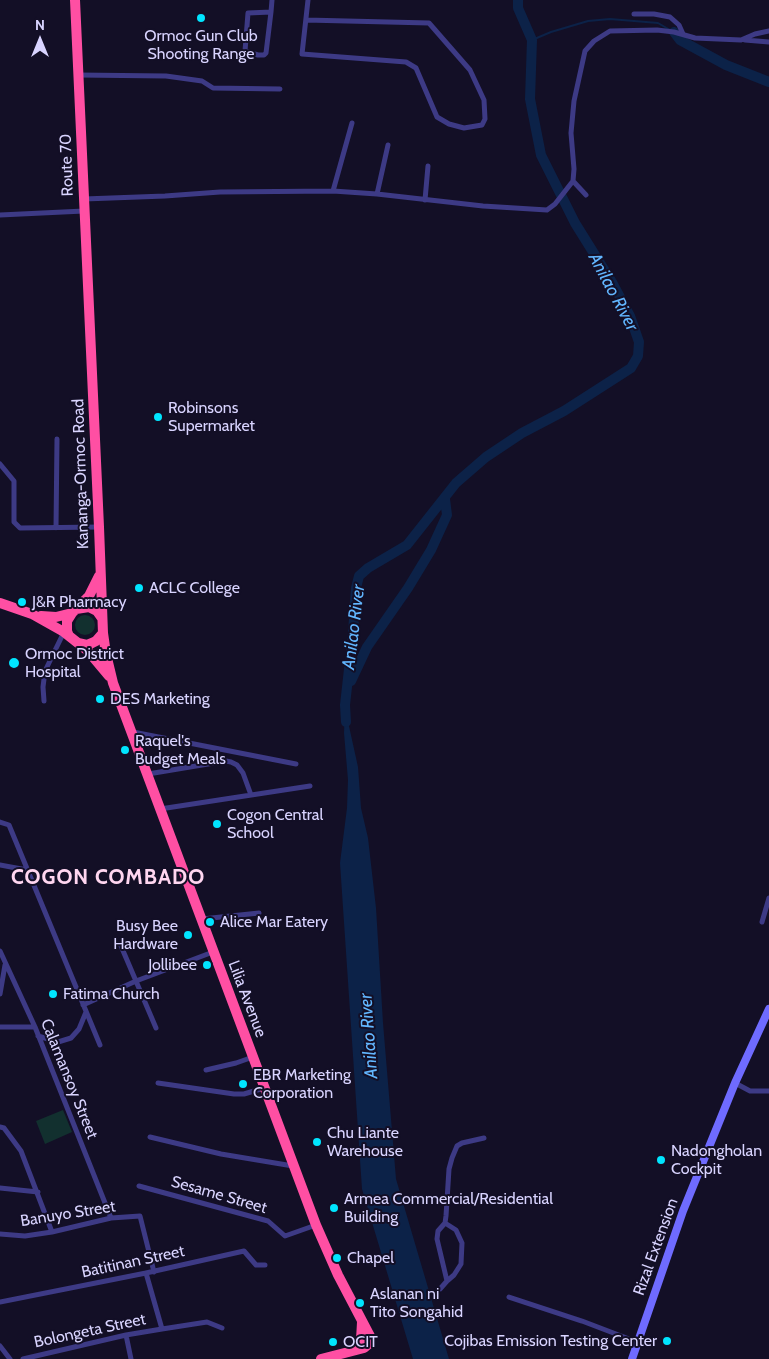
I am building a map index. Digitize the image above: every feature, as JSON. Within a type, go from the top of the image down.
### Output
[{"type":"highway","name":"Route 70","points":[[75,0],[90,330]]},
{"type":"highway","name":"Kananga-Ormoc Road","points":[[90,330],[100,527],[102,618]]},
{"type":"highway","points":[[100,573],[94,590],[69,617],[66,626],[70,637],[95,659],[113,683]]},
{"type":"highway","points":[[0,603],[32,614],[51,617],[89,608],[97,611],[102,618],[103,633],[113,683]]},
{"type":"highway","points":[[32,614],[82,644],[92,644],[103,633]]},
{"type":"highway","name":"Lilia Avenue","points":[[113,683],[316,1225],[338,1275],[370,1336],[370,1343],[364,1348],[321,1359]]},
{"type":"street","points":[[271,12],[248,13],[245,51],[258,55],[266,53],[271,12],[272,0]]},
{"type":"street","points":[[306,20],[429,23],[470,70],[484,100],[485,119],[482,125],[464,128],[449,124],[437,117],[416,68],[406,62],[302,54],[308,0]]},
{"type":"street","points":[[634,14],[654,14],[670,17],[679,25],[683,34]]},
{"type":"street","points":[[83,198],[165,196],[220,192],[333,191],[513,209],[547,210],[555,204],[573,181],[571,133],[574,101],[585,51],[594,41],[610,32],[657,30],[695,38],[769,42]]},
{"type":"street","points":[[741,40],[769,31]]},
{"type":"street","points":[[78,74],[166,76],[202,81],[213,88],[280,90]]},
{"type":"street","points":[[333,191],[352,123]]},
{"type":"street","points":[[377,194],[388,145]]},
{"type":"street","points":[[424,200],[428,166]]},
{"type":"street","points":[[573,181],[586,195]]},
{"type":"street","points":[[0,216],[84,211]]},
{"type":"street","points":[[56,528],[57,439]]},
{"type":"street","points":[[0,464],[14,481],[14,522],[20,528],[100,527]]},
{"type":"street","points":[[44,701],[42,687],[45,672],[70,637]]},
{"type":"street","points":[[132,732],[296,764]]},
{"type":"street","points":[[148,774],[226,761],[231,762],[237,765],[243,773],[251,795]]},
{"type":"street","points":[[160,809],[310,786]]},
{"type":"street","points":[[0,822],[9,825],[100,1045]]},
{"type":"street","points":[[0,865],[27,870]]},
{"type":"street","points":[[762,922],[769,898]]},
{"type":"street","points":[[201,919],[259,913]]},
{"type":"street","points":[[121,946],[156,1028]]},
{"type":"street","name":"Calamansoy Street","points":[[0,951],[35,1027],[111,1218]]},
{"type":"street","points":[[84,1005],[136,981],[213,952]]},
{"type":"street","points":[[0,994],[5,963]]},
{"type":"street","name":"Rizal Extension","points":[[632,1359],[683,1211],[735,1084],[769,1008]]},
{"type":"street","points":[[38,1036],[58,1042],[71,1038],[79,1029],[86,1012]]},
{"type":"street","points":[[0,1026],[35,1027]]},
{"type":"street","points":[[206,1070],[253,1057]]},
{"type":"street","points":[[158,1083],[234,1094],[244,1094],[264,1088]]},
{"type":"street","points":[[735,1084],[750,1091],[769,1091]]},
{"type":"street","points":[[0,1127],[4,1128],[21,1152],[52,1232]]},
{"type":"street","points":[[150,1137],[221,1154],[294,1166]]},
{"type":"street","points":[[447,1282],[437,1239],[438,1231],[445,1223],[448,1169],[454,1150],[462,1143],[484,1138]]},
{"type":"street","name":"Sesame Street","points":[[139,1186],[268,1220],[285,1236],[316,1225]]},
{"type":"street","points":[[0,1188],[38,1192]]},
{"type":"street","name":"Banuyo Street","points":[[0,1234],[25,1236],[52,1232],[111,1218],[140,1216],[154,1272]]},
{"type":"street","points":[[440,1289],[454,1275],[461,1264],[462,1243],[456,1230],[445,1223]]},
{"type":"street","name":"Batitinan Street","points":[[0,1302],[154,1272],[244,1251],[256,1265],[265,1265]]},
{"type":"street","points":[[146,1273],[162,1329]]},
{"type":"street","points":[[509,1297],[638,1342]]},
{"type":"street","name":"Bolongeta Street","points":[[23,1359],[126,1335],[162,1329],[207,1322],[222,1328]]},
{"type":"street","points":[[126,1335],[132,1359]]},
{"type":"street","points":[[0,1346],[10,1359]]},
{"type":"green space","points":[[85,615],[92,618],[95,625],[92,632],[85,635],[78,632],[75,625],[78,618]]},
{"type":"green space","points":[[63,1110],[72,1132],[45,1144],[36,1121]]},
{"type":"water","points":[[345,708],[358,767],[361,808],[368,838],[376,908],[396,1179],[449,1359],[413,1359],[362,1189],[340,863],[347,808],[348,780],[344,733]]},
{"type":"waterway","name":"Anilao River","points":[[346,722],[345,705],[356,588],[359,576],[368,568],[407,545],[456,483],[486,457],[522,433],[564,411],[631,368],[638,356],[639,342],[630,316],[613,284],[575,223],[541,155],[530,99],[532,40],[518,8],[518,0]]},
{"type":"waterway","points":[[532,40],[588,21],[610,19],[658,23],[670,30]]},
{"type":"waterway","points":[[674,32],[680,40],[726,65],[769,82]]},
{"type":"waterway","name":"Anilao River","points":[[351,681],[367,647],[408,588],[431,550],[447,515],[445,499]]},
{"type":"place","name":"Ormoc Gun Club Shooting Range","points":[[201,18]]},
{"type":"place","name":"Robinsons Supermarket","points":[[158,417]]},
{"type":"place","name":"ACLC College","points":[[139,588]]},
{"type":"place","name":"J&R Pharmacy","points":[[22,602]]},
{"type":"place","name":"Ormoc District Hospital","points":[[14,663]]},
{"type":"place","name":"DES Marketing","points":[[100,699]]},
{"type":"place","name":"Raquel's Budget Meals","points":[[125,750]]},
{"type":"place","name":"Cogon Central School","points":[[217,824]]},
{"type":"place","name":"Alice Mar Eatery","points":[[210,922]]},
{"type":"place","name":"Busy Bee Hardware","points":[[188,935]]},
{"type":"place","name":"Jollibee","points":[[207,965]]},
{"type":"place","name":"Fatima Church","points":[[53,994]]},
{"type":"place","name":"EBR Marketing Corporation","points":[[243,1084]]},
{"type":"place","name":"Chu Liante Warehouse","points":[[317,1142]]},
{"type":"place","name":"Nadongholan Cockpit","points":[[661,1160]]},
{"type":"place","name":"Armea Commercial/Residential Building","points":[[334,1208]]},
{"type":"place","name":"Chapel","points":[[337,1258]]},
{"type":"place","name":"Aslanan ni Tito Songahid","points":[[360,1303]]},
{"type":"place","name":"Cojibas Emission Testing Center","points":[[667,1341]]},
{"type":"place","name":"OCIT","points":[[333,1342]]},
{"type":"district","name":"COGON COMBADO","points":[[108,878]]}]
